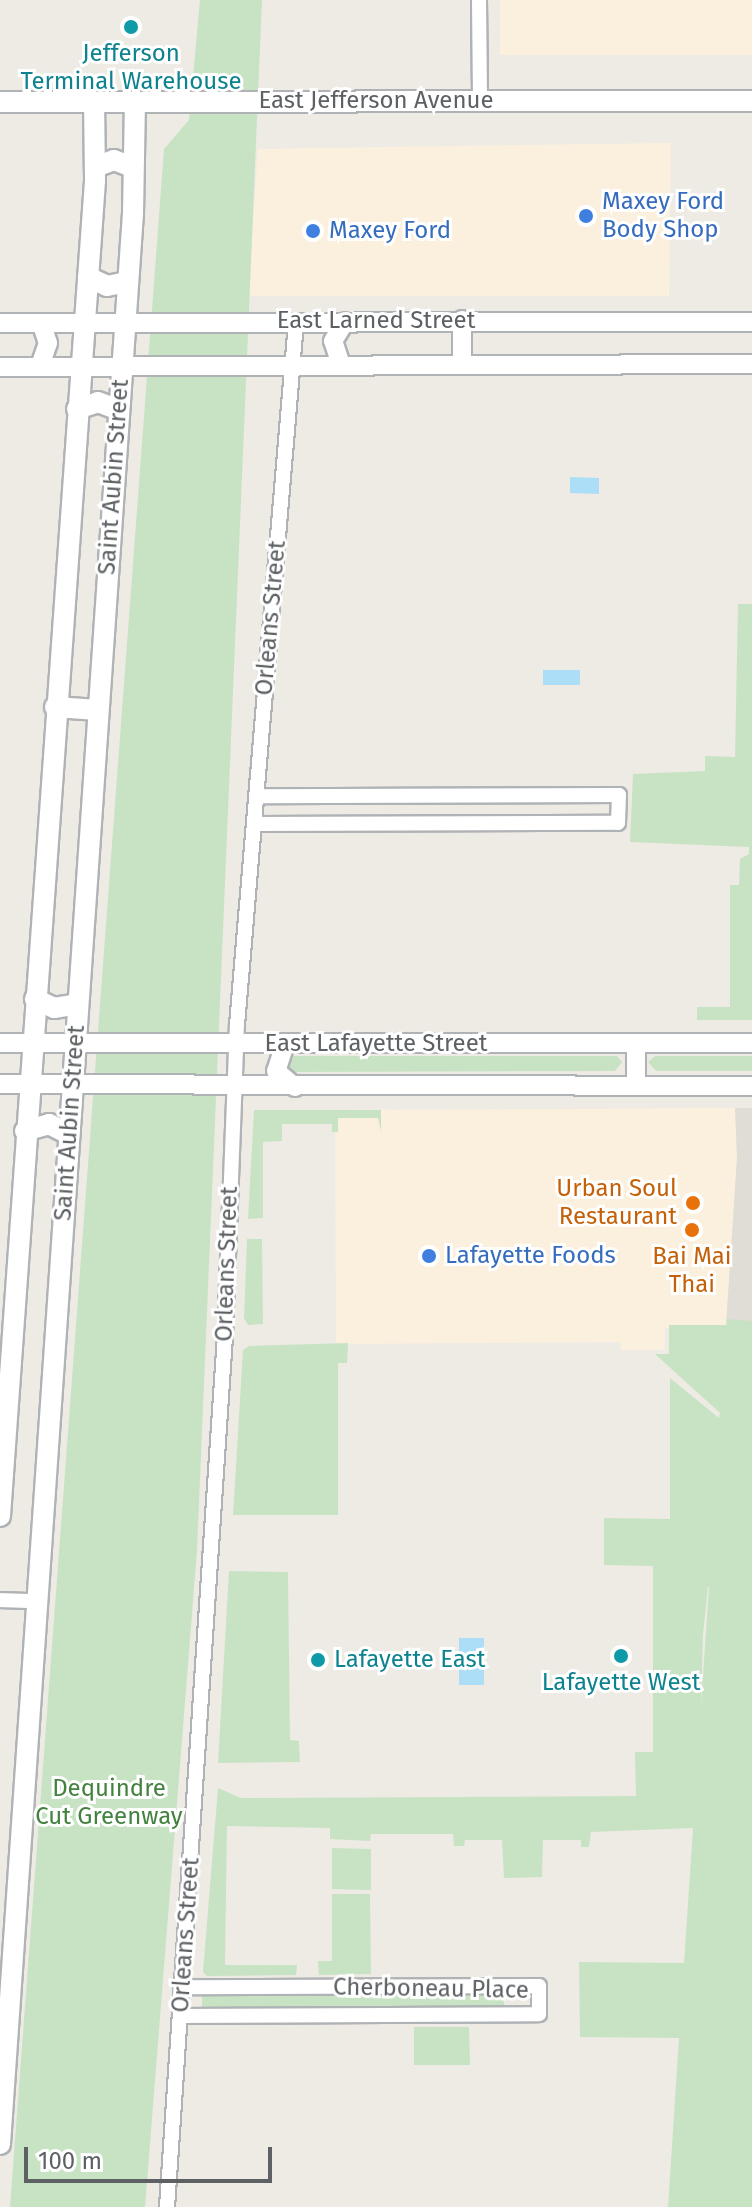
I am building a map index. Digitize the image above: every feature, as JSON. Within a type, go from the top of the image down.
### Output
[{"type":"main road","name":"East Jefferson Avenue","points":[[0,102],[752,101]]},
{"type":"main road","name":"Saint Aubin Street","points":[[0,1516],[55,707],[85,323],[95,167],[94,102]]},
{"type":"main road","name":"Saint Aubin Street","points":[[0,2144],[5,1994],[37,1601],[125,323],[135,102]]},
{"type":"main road","points":[[95,167],[114,160],[132,167]]},
{"type":"main road","points":[[88,277],[107,286],[127,282]]},
{"type":"main road","points":[[77,409],[98,402],[119,410]]},
{"type":"main road","points":[[55,707],[98,710]]},
{"type":"main road","points":[[35,999],[54,1008],[78,1004]]},
{"type":"main road","points":[[25,1131],[49,1124],[69,1134]]},
{"type":"street","points":[[479,0],[480,101]]},
{"type":"street","points":[[462,320],[462,365]]},
{"type":"street","points":[[341,365],[333,341],[345,322]]},
{"type":"street","name":"East Larned Street","points":[[0,323],[752,322]]},
{"type":"street","points":[[40,366],[48,343],[41,323]]},
{"type":"street","name":"Orleans Street","points":[[167,2207],[225,1335],[235,1046],[296,323]]},
{"type":"street","name":"East Larned Street","points":[[0,367],[752,364]]},
{"type":"street","points":[[445,795],[445,824]]},
{"type":"street","points":[[254,824],[618,823],[619,795],[256,796]]},
{"type":"street","name":"East Lafayette Street","points":[[0,1043],[75,1046],[752,1043]]},
{"type":"street","points":[[285,1044],[276,1071],[295,1087]]},
{"type":"street","points":[[636,1044],[636,1086]]},
{"type":"street","name":"East Lafayette Street","points":[[0,1084],[752,1086]]},
{"type":"street","points":[[0,1600],[37,1601]]},
{"type":"street","name":"Cherboneau Place","points":[[181,2016],[539,2014],[539,1986],[183,1987]]},
{"type":"shaded area","points":[[500,0],[752,0],[752,55],[500,55]]},
{"type":"shaded area","points":[[671,143],[669,296],[248,296],[258,149]]},
{"type":"shaded area","points":[[735,1108],[737,1158],[726,1328],[665,1328],[665,1350],[621,1350],[620,1342],[336,1344],[335,1110]]},
{"type":"shaded area","points":[[735,1108],[752,1108],[752,1403],[721,1402],[737,1158]]},
{"type":"green space","name":"Dequindre Cut Greenway","points":[[200,0],[262,0],[197,1551],[145,2207],[10,2207],[164,149],[189,120]]},
{"type":"green space","points":[[738,604],[752,604],[752,1020],[697,1020],[697,1007],[730,1007],[730,885],[739,885],[740,859],[749,854],[749,847],[630,842],[633,774],[705,771],[705,756],[735,757]]},
{"type":"green space","points":[[290,1056],[617,1056],[622,1062],[615,1071],[290,1072],[285,1069]]},
{"type":"green space","points":[[655,1056],[752,1056],[752,1071],[656,1071],[648,1062]]},
{"type":"green space","points":[[254,1110],[381,1110],[381,1132],[378,1118],[338,1118],[338,1132],[332,1132],[332,1124],[282,1124],[282,1141],[263,1142],[263,1218],[248,1219]]},
{"type":"green space","points":[[247,1239],[262,1239],[263,1324],[248,1325],[244,1318]]},
{"type":"green space","points":[[727,1319],[752,1321],[752,2207],[668,2207],[679,2038],[580,2037],[579,1962],[684,1963],[693,1828],[591,1832],[589,1847],[581,1847],[581,1840],[543,1840],[542,1877],[504,1878],[502,1840],[465,1840],[464,1846],[454,1846],[453,1834],[371,1834],[370,1841],[330,1839],[330,1828],[227,1826],[225,1965],[297,1965],[296,1975],[207,1976],[203,1972],[218,1788],[241,1798],[636,1796],[635,1752],[653,1752],[653,1566],[604,1565],[604,1518],[670,1519],[670,1378],[719,1418],[720,1413],[655,1354],[669,1354],[669,1325],[727,1325]],"holes":[[[709,1587],[701,1705],[703,1635]]]},
{"type":"green space","points":[[348,1343],[347,1363],[338,1363],[338,1515],[233,1515],[243,1350],[249,1346]]},
{"type":"green space","points":[[229,1571],[288,1572],[290,1740],[299,1741],[300,1762],[218,1763]]},
{"type":"green space","points":[[332,1848],[371,1849],[371,1890],[332,1889]]},
{"type":"green space","points":[[332,1894],[370,1894],[371,1974],[319,1975],[318,1961],[332,1961]]},
{"type":"green space","points":[[504,1994],[504,2006],[202,2008],[202,1995]]},
{"type":"green space","points":[[414,2027],[469,2027],[470,2065],[414,2065]]},
{"type":"water","points":[[570,477],[599,478],[599,494],[570,493]]},
{"type":"water","points":[[543,670],[580,670],[580,685],[543,685]]},
{"type":"water","points":[[459,1638],[484,1638],[484,1685],[459,1685]]},
{"type":"place","name":"Jefferson Terminal Warehouse","points":[[131,27]]},
{"type":"place","name":"Maxey Ford Body Shop","points":[[586,216]]},
{"type":"place","name":"Maxey Ford","points":[[313,231]]},
{"type":"place","name":"Urban Soul Restaurant","points":[[693,1203]]},
{"type":"place","name":"Bai Mai Thai","points":[[692,1230]]},
{"type":"place","name":"Lafayette Foods","points":[[429,1256]]},
{"type":"place","name":"Lafayette West","points":[[621,1656]]},
{"type":"place","name":"Lafayette East","points":[[318,1660]]}]
